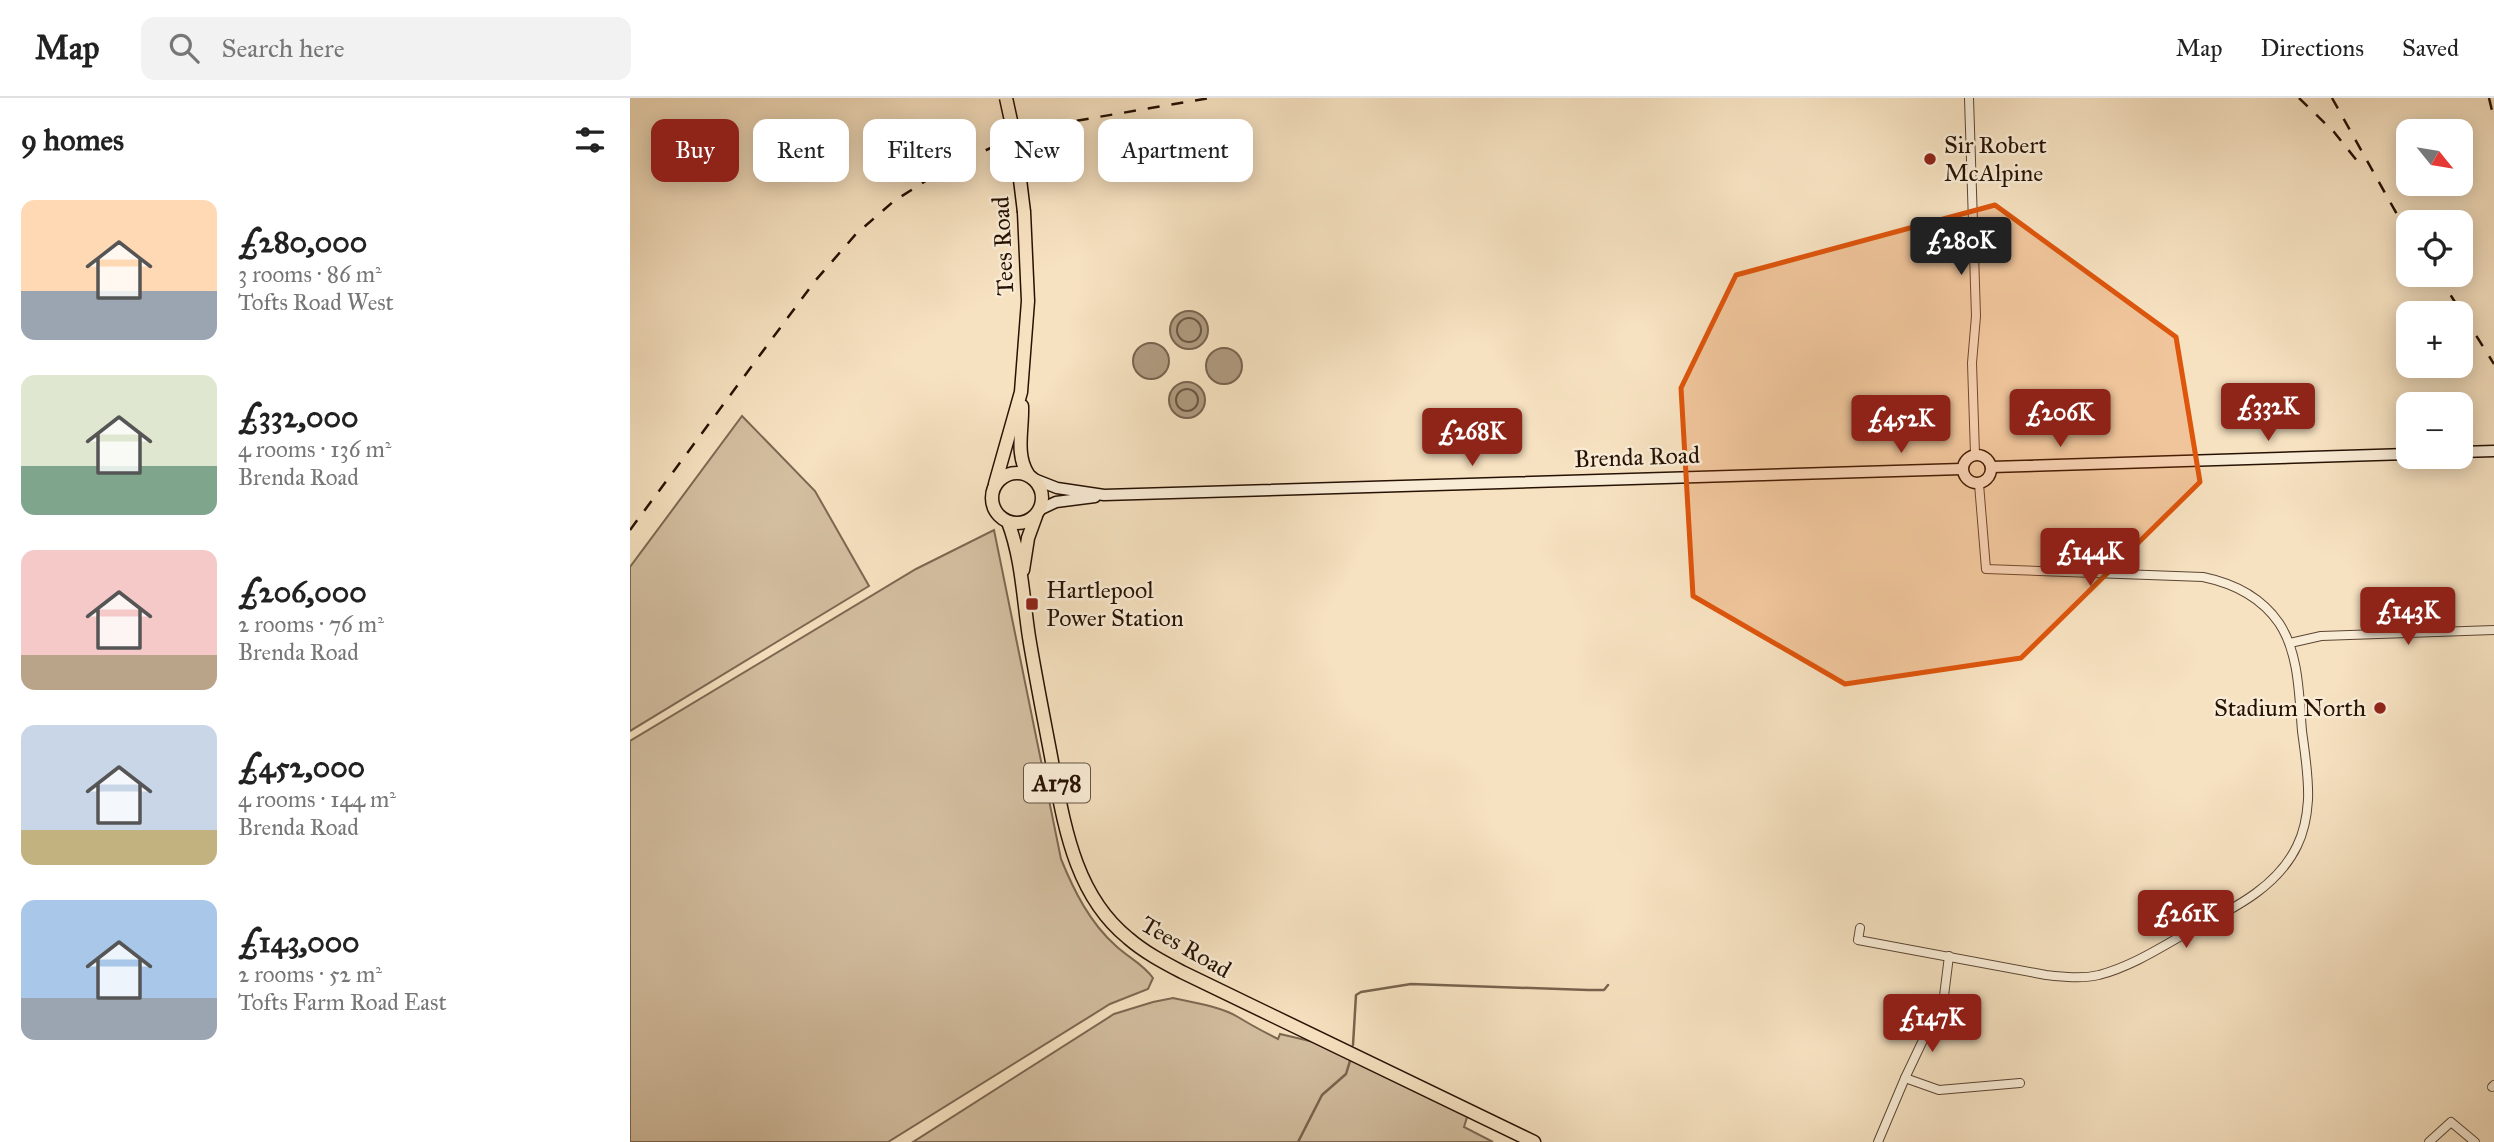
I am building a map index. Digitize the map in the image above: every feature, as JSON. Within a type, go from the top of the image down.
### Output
[{"type":"main road","name":"Tees Road","points":[[1006,98],[1015,139],[1024,212],[1028,301],[1021,392],[1021,455],[1023,466],[1031,476]]},
{"type":"main road","name":"Tees Road","points":[[995,484],[1021,392]]},
{"type":"main road","points":[[2473,452],[2494,451]]},
{"type":"main road","points":[[1975,454],[1988,459],[1991,467],[1990,474],[1979,484],[1968,481],[1962,469],[1968,457],[1975,454]]},
{"type":"main road","points":[[1991,467],[2396,454]]},
{"type":"main road","name":"Brenda Road","points":[[1031,476],[1056,488],[1104,495],[1962,469]]},
{"type":"main road","points":[[995,484],[1013,472],[1031,476]]},
{"type":"main road","name":"A178","points":[[1031,476],[1041,488],[1042,498],[1038,512]]},
{"type":"main road","name":"A178","points":[[995,484],[991,496],[992,504],[1000,517],[1008,522]]},
{"type":"main road","name":"Brenda Road","points":[[1038,512],[1056,502],[1079,501],[1104,495]]},
{"type":"main road","name":"Tees Road","points":[[1022,573],[1028,538],[1038,512]]},
{"type":"main road","points":[[1008,522],[1018,524],[1029,520],[1038,512]]},
{"type":"main road","name":"Tees Road","points":[[1008,522],[1022,573],[1040,700],[1070,845],[1084,883],[1115,926],[1136,945],[1194,978],[1534,1142]]},
{"type":"street","points":[[1969,98],[1976,316],[1972,363],[1975,454]]},
{"type":"street","points":[[1860,928],[1858,940],[2046,975],[2097,975],[2144,957],[2242,902],[2272,880],[2284,867],[2297,847],[2305,827],[2308,783],[2299,695],[2290,643],[2267,609],[2241,590],[2203,577],[1986,569],[1979,484]]},
{"type":"street","points":[[2290,643],[2321,636],[2494,630]]},
{"type":"street","points":[[1878,1142],[1944,996],[1949,956]]},
{"type":"street","points":[[1905,1078],[1939,1090],[2020,1083]]},
{"type":"street","points":[[2429,1142],[2451,1122],[2475,1142]]},
{"type":"highlighted area","points":[[1995,205],[2176,337],[2200,482],[2021,658],[1845,684],[1693,596],[1681,388],[1736,275]]},
{"type":"shaded area","points":[[742,416],[815,491],[869,586],[630,731],[630,567]]},
{"type":"shaded area","points":[[994,530],[1061,859],[1077,895],[1098,927],[1153,978],[1148,989],[1110,1004],[888,1142],[630,1142],[630,741],[916,569]]},
{"type":"shaded area","points":[[1173,998],[1224,1010],[1278,1039],[1280,1034],[1314,1042],[1468,1114],[1464,1127],[1493,1142],[913,1142],[1114,1014]]},
{"type":"water","points":[[1189,311],[1202,317],[1208,330],[1202,343],[1189,349],[1176,343],[1170,330],[1176,317]]},
{"type":"water","points":[[1151,343],[1164,348],[1169,361],[1164,374],[1151,379],[1138,374],[1133,361],[1138,348]]},
{"type":"water","points":[[1224,348],[1237,353],[1242,366],[1237,379],[1224,384],[1211,379],[1206,366],[1211,353]]},
{"type":"water","points":[[1187,382],[1200,387],[1205,400],[1200,413],[1187,418],[1174,413],[1169,400],[1174,387]]},
{"type":"waterway","points":[[1353,1045],[1356,995],[1361,992],[1411,984],[1588,990],[1604,990],[1608,985]]},
{"type":"waterway","points":[[1298,1142],[1322,1095],[1346,1074],[1350,1061]]},
{"type":"railway","points":[[630,530],[815,281],[856,234],[894,201],[943,170],[1008,140],[1063,123],[1210,98]]},
{"type":"railway","points":[[2299,98],[2334,132],[2358,162]]},
{"type":"railway","points":[[2332,98],[2396,213]]},
{"type":"railway","points":[[2489,98],[2494,119]]},
{"type":"railway","points":[[2446,287],[2494,364]]},
{"type":"place","name":"Sir Robert McAlpine","points":[[1930,159]]},
{"type":"place","name":"Hartlepool Power Station","points":[[1032,604]]},
{"type":"place","name":"Stadium North","points":[[2380,708]]}]
